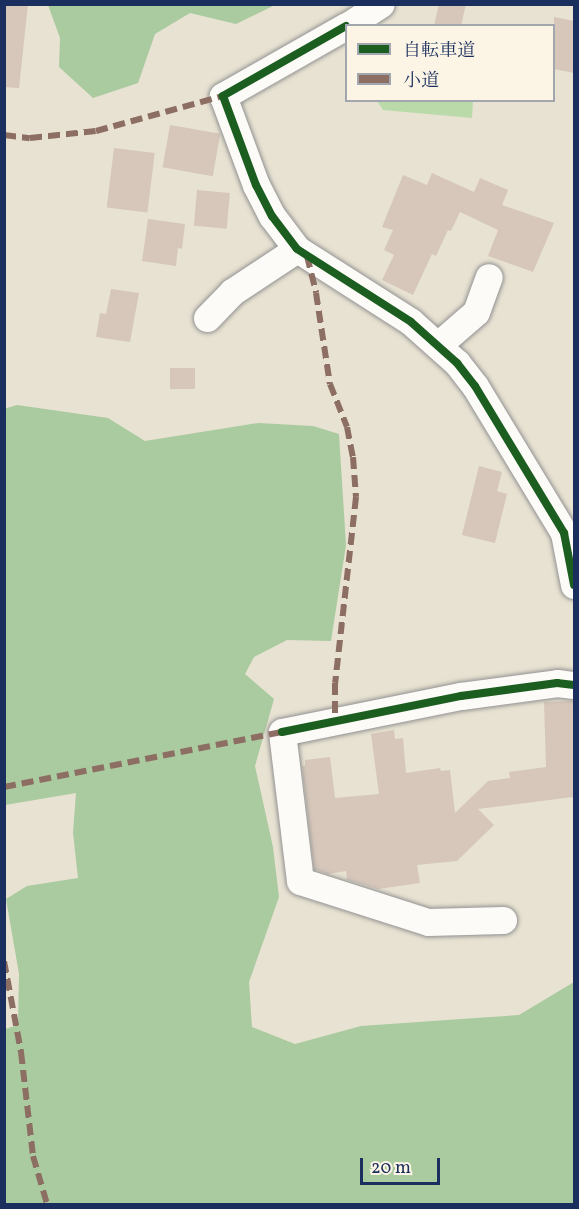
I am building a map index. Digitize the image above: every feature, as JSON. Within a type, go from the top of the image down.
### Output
[{"type":"street","points":[[350,24],[381,4]]},
{"type":"street","points":[[345,27],[223,96],[256,185],[272,216],[297,249],[411,322],[438,345],[476,386],[564,534],[574,585]]},
{"type":"street","points":[[207,318],[232,292],[297,249]]},
{"type":"street","points":[[438,345],[476,312],[489,277]]},
{"type":"street","points":[[503,920],[428,922],[300,881],[282,732],[461,696],[557,683],[574,685]]},
{"type":"green space","points":[[48,4],[275,5],[236,24],[190,13],[155,34],[138,83],[93,98],[59,67],[60,38]]},
{"type":"green space","points":[[378,102],[473,102],[472,118],[383,110]]},
{"type":"green space","points":[[17,405],[108,418],[145,441],[258,423],[313,426],[339,434],[346,545],[331,641],[287,640],[254,657],[245,674],[274,699],[255,766],[273,847],[279,897],[249,982],[252,1027],[295,1044],[361,1026],[519,1015],[574,982],[574,1204],[5,1204],[5,1029],[18,1025],[19,974],[6,899],[27,886],[78,878],[73,833],[76,793],[5,805],[4,409]]},
{"type":"building","points":[[4,4],[28,4],[19,88],[4,87]]},
{"type":"building","points":[[439,4],[466,4],[461,24],[434,24]]},
{"type":"building","points":[[554,17],[574,21],[574,73],[555,69]]},
{"type":"building","points":[[170,125],[220,134],[213,176],[163,167]]},
{"type":"building","points":[[114,148],[155,153],[147,213],[107,208]]},
{"type":"building","points":[[432,173],[474,192],[480,178],[508,190],[502,205],[554,223],[533,272],[488,256],[498,230],[460,212],[451,231],[448,230],[436,256],[432,254],[413,295],[382,280],[394,255],[384,250],[393,230],[382,227],[403,175],[427,185]]},
{"type":"building","points":[[197,190],[230,193],[227,229],[194,226]]},
{"type":"building","points":[[148,219],[185,224],[182,249],[178,248],[176,266],[142,261]]},
{"type":"building","points":[[111,289],[139,293],[130,342],[96,337],[100,313],[106,314]]},
{"type":"building","points":[[170,368],[195,368],[195,389],[170,389]]},
{"type":"building","points":[[479,466],[502,472],[497,491],[507,494],[495,543],[462,535]]},
{"type":"building","points":[[574,701],[573,797],[478,809],[494,825],[457,861],[417,865],[420,883],[378,889],[347,880],[346,871],[328,874],[314,869],[302,766],[305,766],[305,760],[330,757],[335,798],[379,794],[371,734],[394,730],[395,739],[403,738],[406,773],[440,768],[441,771],[450,770],[455,813],[488,781],[510,778],[509,772],[546,767],[544,702]]},
{"type":"marked path","points":[[4,135],[30,138],[96,131],[223,96]]},
{"type":"marked path","points":[[307,256],[316,293],[330,384],[347,427],[353,457],[356,497],[335,683],[335,720]]},
{"type":"marked path","points":[[4,787],[282,732]]},
{"type":"marked path","points":[[4,961],[21,1052],[33,1156],[47,1204]]},
{"type":"cycle path","points":[[345,27],[223,96],[256,185],[272,216],[297,249],[411,322],[457,363],[475,386],[564,533],[574,585]]},
{"type":"cycle path","points":[[282,732],[461,696],[557,683],[574,685]]}]
